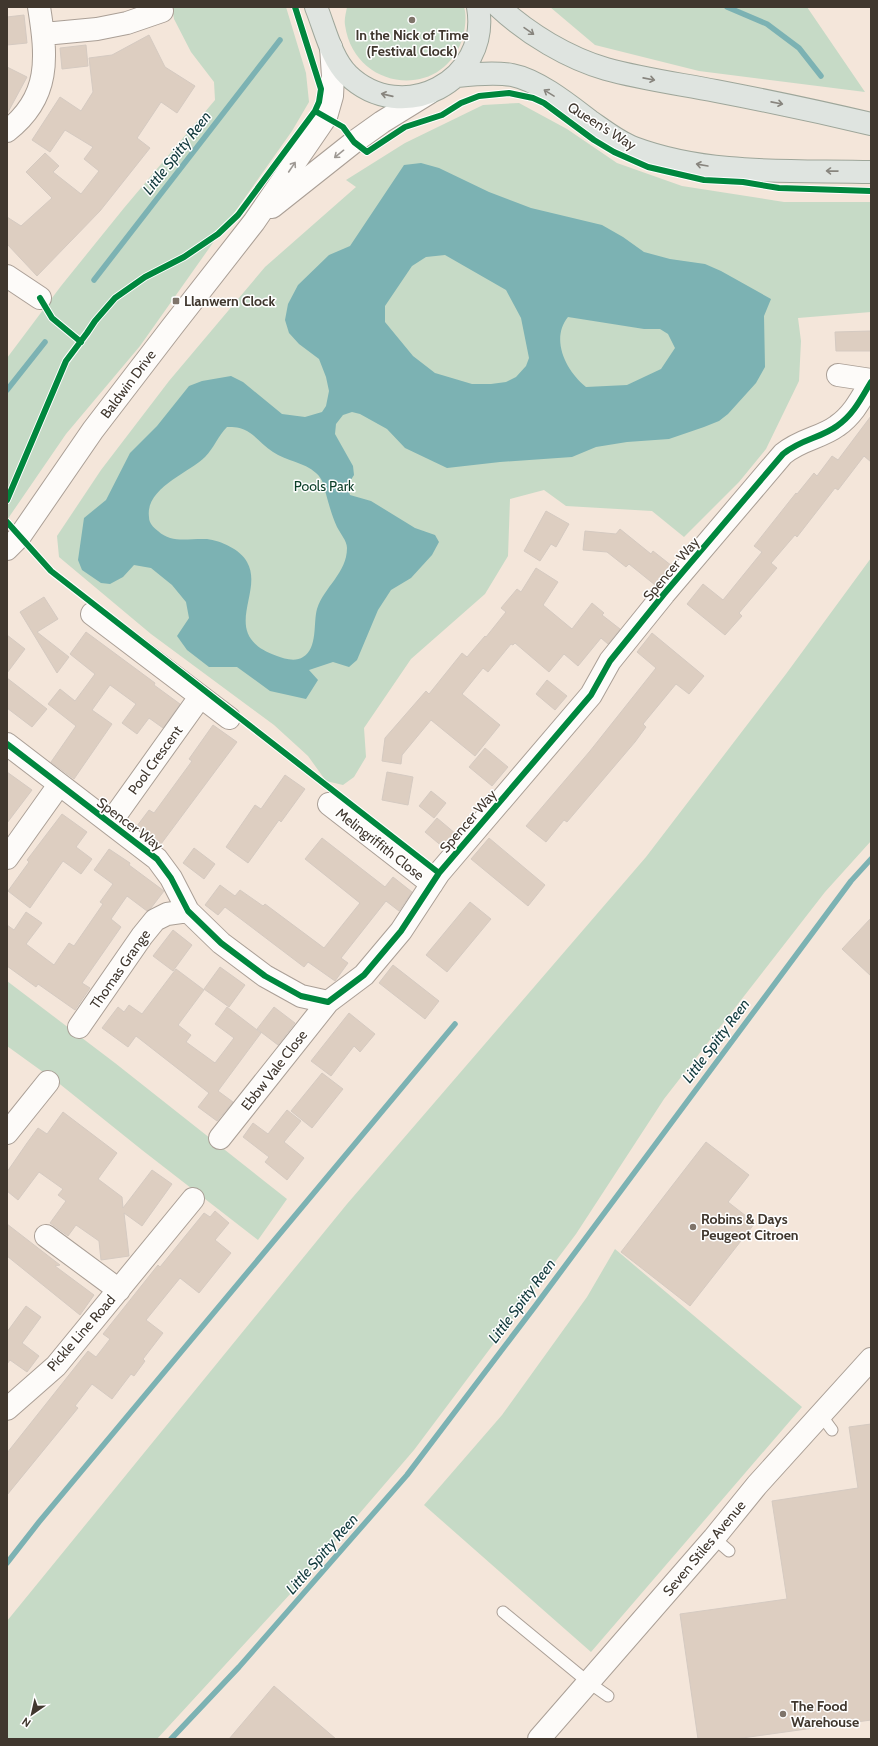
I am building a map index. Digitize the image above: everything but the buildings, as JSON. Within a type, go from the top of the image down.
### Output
[{"type":"main road","points":[[316,7],[335,56],[348,75],[366,88],[387,96],[409,97],[429,93],[444,86],[457,76],[470,58],[478,38],[480,17],[478,7]]},
{"type":"main road","points":[[328,7],[326,15],[329,42]]},
{"type":"main road","points":[[499,7],[531,33],[568,54],[605,69],[796,107],[871,124]]},
{"type":"main road","name":"Queen's Way","points":[[457,76],[492,73],[513,75],[534,83],[567,104],[602,130],[632,148],[673,160],[718,168],[871,172]]},
{"type":"street","points":[[7,131],[17,123],[38,92],[44,74],[44,34],[39,7]]},
{"type":"street","points":[[44,34],[97,29],[127,23],[162,11]]},
{"type":"street","points":[[254,222],[326,116],[332,96],[334,76],[329,42]]},
{"type":"street","points":[[254,222],[354,142],[382,122],[429,93]]},
{"type":"street","name":"Baldwin Drive","points":[[7,549],[20,536],[93,430],[254,222]]},
{"type":"street","points":[[7,276],[40,298]]},
{"type":"street","name":"Spencer Way","points":[[7,744],[157,859],[170,878],[188,911],[221,944],[264,976],[301,996],[328,1002],[364,975],[401,931],[439,873],[591,695],[610,661],[664,594],[783,454],[793,445],[836,427],[851,415],[871,381],[838,375]]},
{"type":"street","points":[[92,614],[228,718]]},
{"type":"street","name":"Pool Crescent","points":[[110,823],[200,697]]},
{"type":"street","points":[[7,858],[59,785]]},
{"type":"street","name":"Melingriffith Close","points":[[329,804],[432,884]]},
{"type":"street","name":"Thomas Grange","points":[[79,1027],[142,936],[155,920],[167,914],[188,911]]},
{"type":"street","name":"Ebbw Vale Close","points":[[220,1138],[328,1002]]},
{"type":"street","points":[[7,1133],[48,1082]]},
{"type":"street","name":"Pickle Line Road","points":[[7,1408],[56,1366],[193,1199]]},
{"type":"street","name":"Pickle Line Road","points":[[46,1236],[119,1290]]},
{"type":"street","name":"Seven Stiles Avenue","points":[[539,1739],[588,1682],[721,1544],[757,1485],[827,1422],[871,1359]]},
{"type":"lane","points":[[503,1612],[588,1682],[608,1696]]},
{"type":"green space","points":[[172,7],[286,7],[306,73],[309,102],[292,131],[140,346],[66,434],[7,520],[7,358],[61,286],[124,208],[215,100],[214,82],[191,52],[174,19]]},
{"type":"green space","points":[[347,7],[464,7],[466,18],[463,37],[453,58],[437,72],[419,79],[400,80],[381,75],[364,64],[352,47],[345,25]]},
{"type":"green space","points":[[550,7],[807,7],[865,92],[699,71],[595,45]]},
{"type":"green space","name":"Pools Park","points":[[519,103],[567,129],[617,163],[682,186],[784,202],[871,202],[871,312],[798,318],[801,341],[799,381],[766,449],[739,482],[684,537],[652,511],[566,506],[544,490],[510,499],[508,556],[485,594],[411,659],[364,728],[366,757],[354,777],[343,785],[326,781],[308,756],[274,725],[151,634],[59,557],[57,536],[101,470],[169,381],[265,267],[356,187],[346,180],[405,143],[483,105]]},
{"type":"green space","points":[[871,558],[871,841],[825,892],[664,1099],[576,1234],[414,1450],[292,1592],[157,1739],[7,1739],[7,1621],[347,1204],[646,857],[786,674]]},
{"type":"green space","points":[[7,981],[115,1063],[287,1199],[258,1240],[61,1085],[7,1046]]},
{"type":"green space","points":[[615,1249],[802,1407],[591,1652],[424,1505],[502,1415],[587,1297]]},
{"type":"water","points":[[421,163],[439,168],[489,192],[531,208],[602,225],[623,237],[644,252],[670,259],[705,264],[721,271],[771,299],[764,316],[765,367],[756,383],[728,414],[719,421],[669,439],[627,442],[596,447],[572,457],[500,462],[447,468],[405,448],[387,429],[360,414],[352,412],[343,415],[336,424],[335,434],[353,466],[354,475],[347,486],[350,495],[371,501],[415,528],[435,535],[439,542],[432,555],[411,578],[391,590],[378,610],[357,660],[349,667],[333,662],[309,670],[318,680],[306,699],[270,691],[237,667],[209,667],[187,650],[177,636],[189,618],[186,602],[172,585],[151,568],[134,565],[123,577],[110,584],[101,583],[82,570],[78,560],[84,518],[106,500],[130,453],[157,426],[189,386],[202,381],[231,376],[243,382],[282,414],[305,417],[322,412],[326,406],[329,391],[326,377],[319,359],[299,344],[289,333],[285,320],[288,304],[298,285],[329,255],[350,246],[404,165]],"holes":[[[445,255],[506,290],[521,318],[529,358],[526,366],[516,377],[506,382],[472,384],[435,373],[413,356],[385,322],[385,306],[412,266],[426,257]],[[568,317],[644,329],[660,329],[668,334],[675,348],[661,369],[627,385],[586,387],[572,372],[563,354],[560,335]],[[227,427],[244,430],[278,455],[306,466],[316,473],[323,483],[329,506],[337,527],[346,543],[346,557],[343,565],[320,601],[317,609],[311,648],[308,653],[300,659],[290,660],[277,656],[259,647],[250,637],[246,625],[246,613],[251,587],[251,574],[247,562],[240,553],[230,546],[212,540],[181,540],[169,538],[156,529],[150,521],[150,507],[154,498],[161,489],[205,457]]]},
{"type":"waterway","name":"Little Spitty Reen","points":[[727,7],[767,24],[799,48],[821,76]]},
{"type":"waterway","name":"Little Spitty Reen","points":[[94,280],[280,40]]},
{"type":"waterway","name":"Little Spitty Reen","points":[[7,390],[45,342]]},
{"type":"waterway","name":"Little Spitty Reen","points":[[171,1739],[239,1667],[407,1475],[536,1305],[851,881],[871,859]]},
{"type":"waterway","points":[[7,1563],[39,1522],[455,1024]]},
{"type":"cycle path","points":[[295,7],[321,89],[319,102],[315,111],[343,127],[354,142],[367,152],[405,127],[442,115],[461,103],[479,96],[509,93],[533,98],[544,103],[594,140],[614,152],[648,167],[704,180],[743,182],[779,188],[871,191]]},
{"type":"cycle path","points":[[7,500],[66,361],[95,321],[115,298],[145,277],[184,257],[218,234],[238,215],[315,111]]},
{"type":"cycle path","points":[[40,298],[52,318],[81,342]]},
{"type":"cycle path","points":[[7,744],[157,859],[171,878],[188,911],[221,943],[265,976],[301,996],[328,1002],[364,975],[401,931],[439,873],[591,695],[610,661],[664,594],[783,454],[797,445],[831,430],[843,422],[856,406],[871,382]]},
{"type":"cycle path","points":[[7,522],[51,571],[439,873]]},
{"type":"place","name":"In the Nick of Time (Festival Clock)","points":[[412,20]]},
{"type":"place","name":"Llanwern Clock","points":[[176,301]]},
{"type":"place","name":"Robins & Days Peugeot Citroen","points":[[693,1227]]},
{"type":"place","name":"The Food Warehouse","points":[[783,1714]]}]
